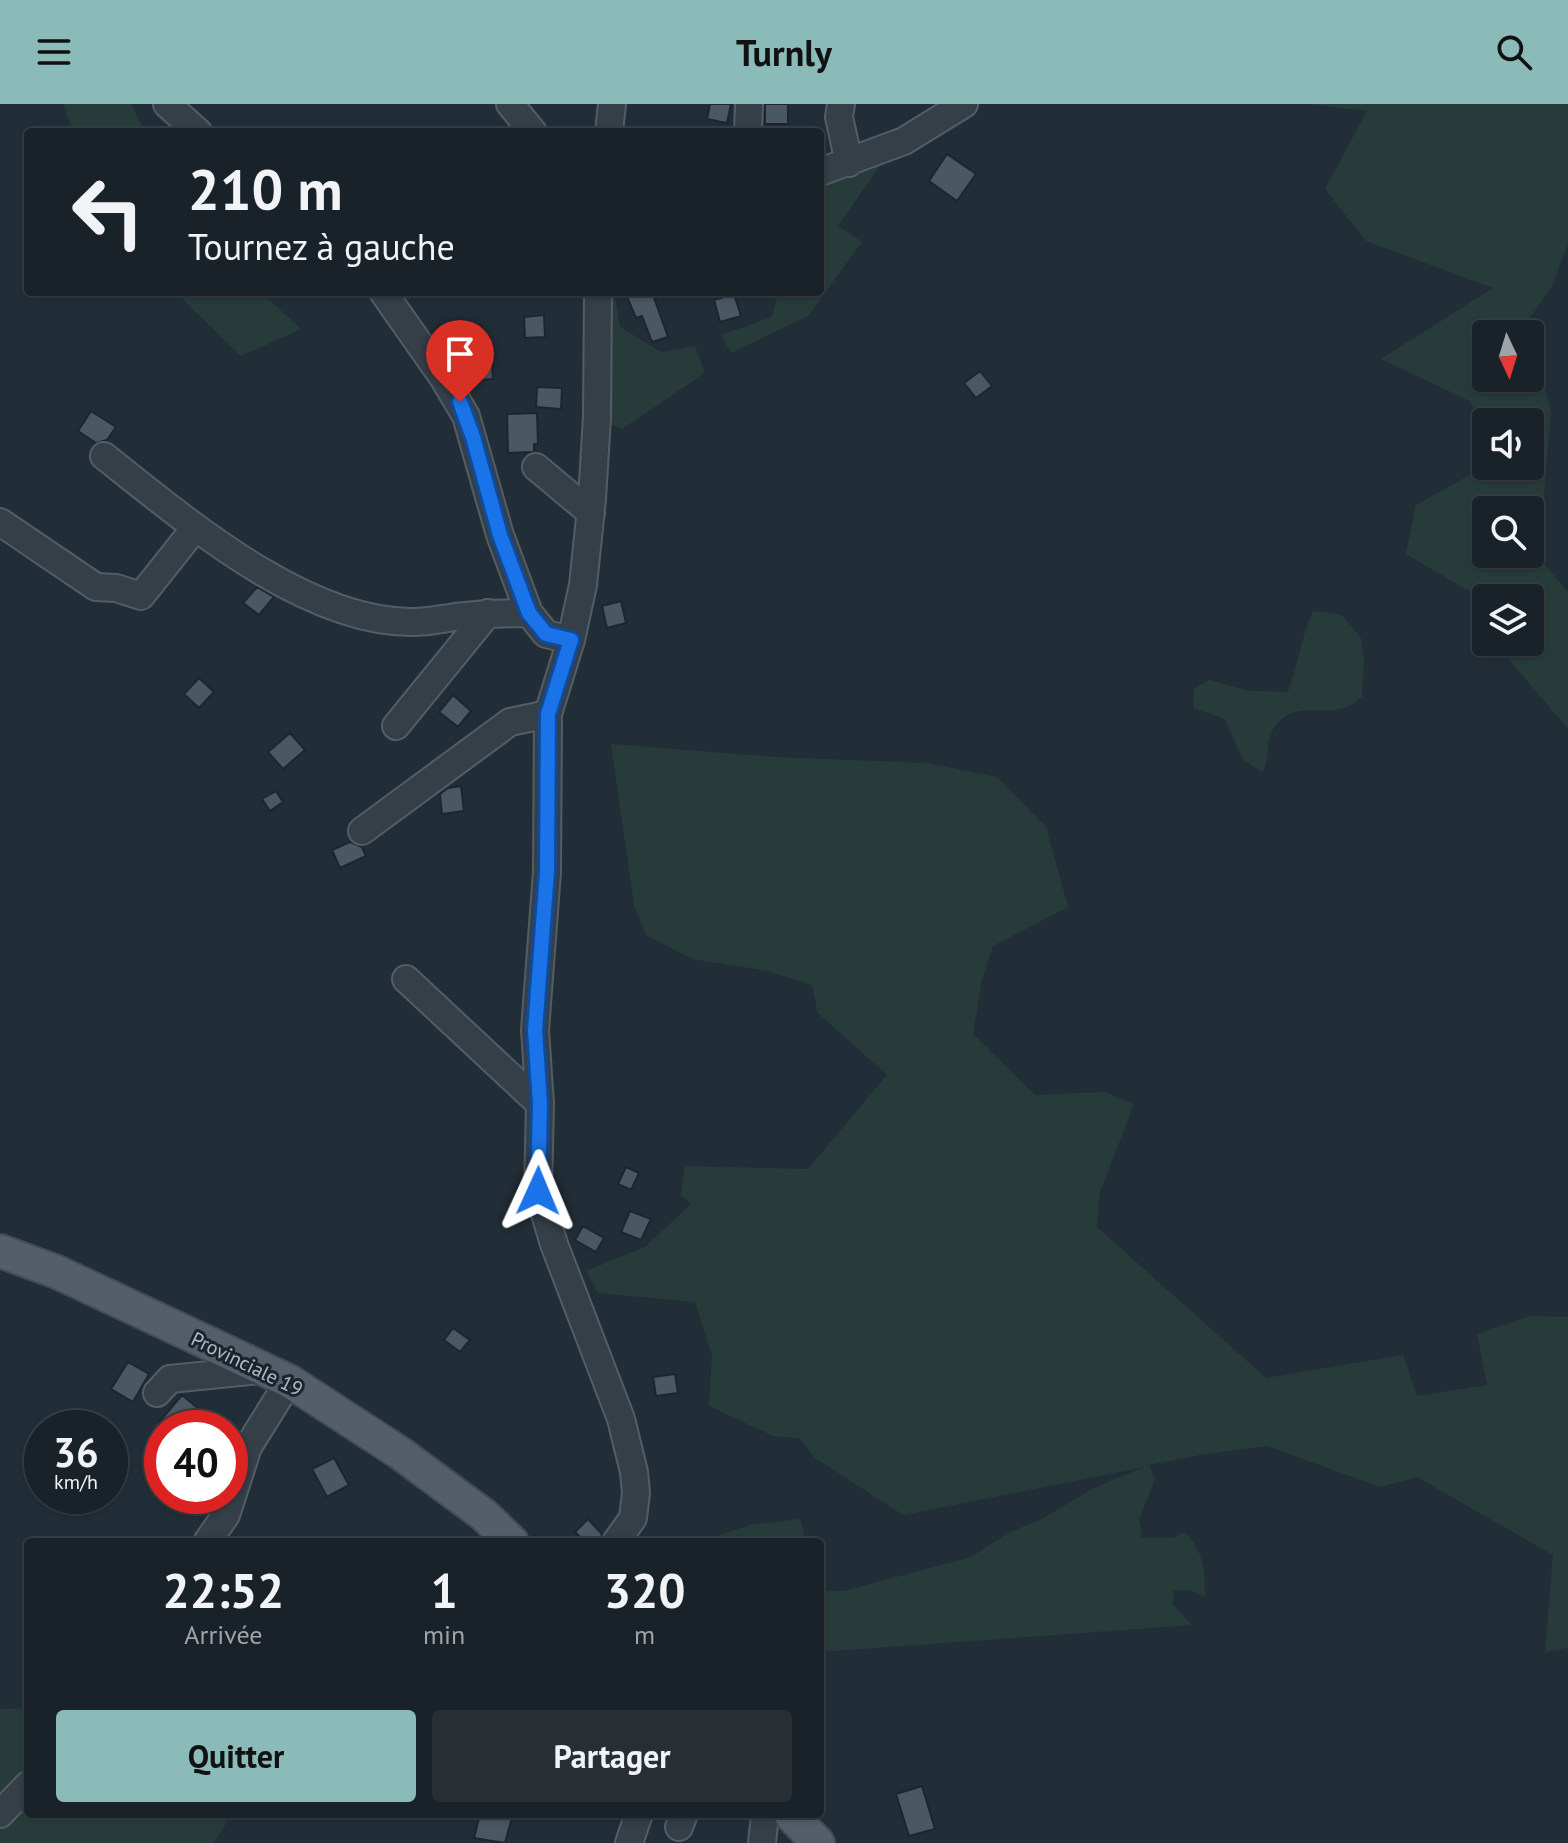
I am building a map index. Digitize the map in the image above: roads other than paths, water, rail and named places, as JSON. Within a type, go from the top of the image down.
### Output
[{"type":"main road","name":"Provinciale 19","points":[[0,1251],[57,1272],[289,1381],[400,1453],[484,1515],[508,1538]]},
{"type":"main road","points":[[794,1818],[818,1843]]},
{"type":"street","points":[[167,104],[194,128]]},
{"type":"street","points":[[510,104],[530,128]]},
{"type":"street","points":[[609,128],[612,104]]},
{"type":"street","points":[[748,128],[749,104]]},
{"type":"street","points":[[841,104],[839,117],[849,163]]},
{"type":"street","points":[[824,171],[904,141],[964,104]]},
{"type":"street","points":[[386,296],[452,390],[466,416],[500,535],[529,613],[546,634],[571,640]]},
{"type":"street","points":[[598,296],[597,417],[583,585],[571,640],[548,714],[547,872],[535,1030],[540,1104],[538,1191],[554,1244],[624,1428],[634,1472],[636,1493],[633,1518],[619,1538]]},
{"type":"street","points":[[104,456],[195,528],[250,564],[327,605],[356,615],[413,622],[488,613],[529,613]]},
{"type":"street","points":[[536,467],[591,513]]},
{"type":"street","points":[[0,522],[96,587],[116,588],[141,596],[195,528]]},
{"type":"street","points":[[396,726],[488,613]]},
{"type":"street","points":[[362,831],[510,722],[548,714]]},
{"type":"street","points":[[406,979],[540,1104]]},
{"type":"street","points":[[157,1393],[170,1379],[260,1370],[289,1381],[248,1447],[226,1515],[210,1538]]},
{"type":"street","points":[[0,1814],[24,1789]]},
{"type":"street","points":[[629,1843],[638,1818]]},
{"type":"street","points":[[762,1843],[765,1818]]}]
